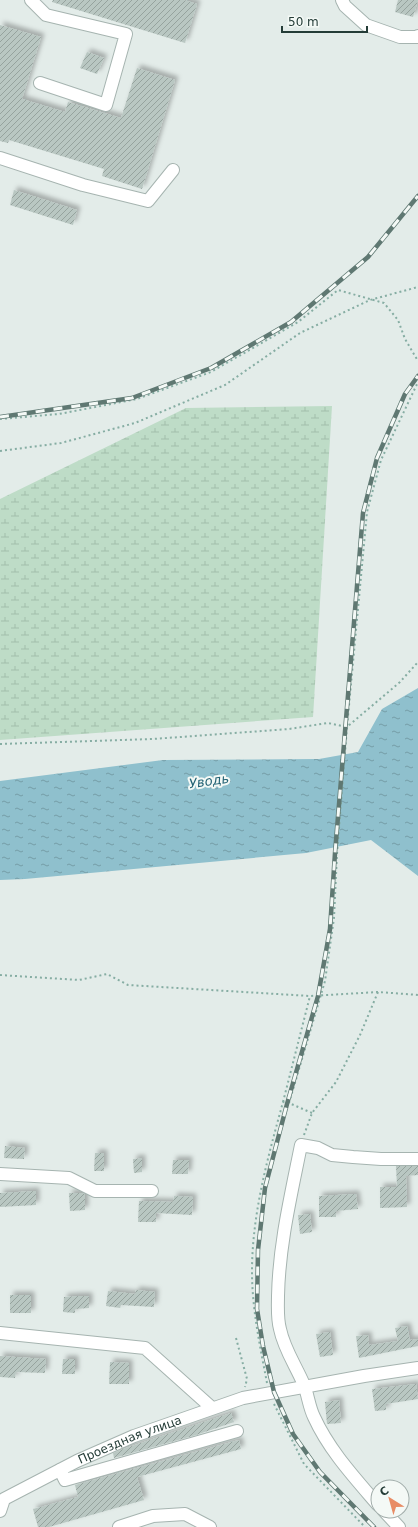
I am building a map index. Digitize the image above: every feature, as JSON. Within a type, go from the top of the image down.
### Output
[{"type":"street","points":[[31,0],[46,16],[126,34],[106,105],[40,83]]},
{"type":"street","points":[[342,0],[345,6],[366,25],[400,37],[418,36]]},
{"type":"street","points":[[0,158],[83,185],[148,201],[174,170]]},
{"type":"street","points":[[370,1496],[326,1442],[313,1415],[305,1386],[286,1346],[280,1329],[278,1312],[279,1270],[285,1225],[300,1145],[318,1148],[332,1154],[346,1156],[381,1159],[418,1159]]},
{"type":"street","points":[[0,1174],[69,1178],[95,1191],[152,1191]]},
{"type":"street","points":[[0,1333],[145,1348],[212,1408]]},
{"type":"street","name":"Проездная улица","points":[[0,1511],[4,1499],[77,1461],[134,1436],[212,1408],[243,1398],[305,1386],[418,1368]]},
{"type":"street","points":[[60,1470],[65,1480],[237,1431]]},
{"type":"street","points":[[119,1527],[152,1516],[185,1514],[210,1527]]},
{"type":"street","points":[[392,1519],[399,1527]]},
{"type":"path","points":[[0,451],[61,443],[135,422],[225,385],[300,333],[370,300],[418,286]]},
{"type":"path","points":[[0,419],[59,414],[137,399],[210,372],[298,322],[338,290],[384,303],[398,320],[405,339],[418,361]]},
{"type":"path","points":[[312,1113],[289,1103],[326,981],[334,918],[336,854],[367,512],[381,460],[418,382]]},
{"type":"path","points":[[347,728],[400,682],[418,662]]},
{"type":"path","points":[[0,744],[153,739],[289,729],[328,723],[347,728]]},
{"type":"path","points":[[0,975],[79,980],[108,974],[128,985],[310,996],[378,992],[418,995]]},
{"type":"path","points":[[300,1145],[312,1113],[336,1082],[360,1035],[378,992]]},
{"type":"path","points":[[283,1102],[310,996]]},
{"type":"path","points":[[236,1338],[247,1380],[243,1398]]},
{"type":"green space","points":[[332,406],[313,717],[0,740],[0,499],[186,408]]},
{"type":"water","name":"Уводь","points":[[418,688],[418,876],[371,840],[306,853],[25,879],[0,880],[0,781],[163,760],[319,759],[358,752],[382,709]]},
{"type":"building","points":[[53,0],[184,0],[197,4],[185,43],[52,2]]},
{"type":"building","points":[[398,0],[418,0],[413,17],[395,12]]},
{"type":"building","points":[[0,25],[41,37],[22,99],[65,112],[68,102],[121,118],[137,68],[175,80],[142,189],[102,176],[104,169],[9,140],[8,143],[0,141]]},
{"type":"building","points":[[87,52],[104,58],[97,74],[80,68]]},
{"type":"building","points":[[14,190],[77,210],[73,225],[10,205]]},
{"type":"building","points":[[5,1146],[25,1148],[24,1159],[4,1158]]},
{"type":"building","points":[[95,1153],[104,1153],[104,1171],[94,1171]]},
{"type":"building","points":[[142,1158],[142,1172],[134,1173],[133,1159]]},
{"type":"building","points":[[173,1160],[189,1160],[188,1174],[172,1174]]},
{"type":"building","points":[[396,1166],[418,1166],[418,1175],[406,1176],[407,1207],[380,1208],[380,1187],[397,1187]]},
{"type":"building","points":[[36,1191],[36,1205],[0,1207],[0,1193]]},
{"type":"building","points":[[69,1193],[85,1194],[85,1210],[70,1211]]},
{"type":"building","points":[[356,1194],[358,1209],[336,1211],[336,1217],[319,1217],[319,1196]]},
{"type":"building","points":[[174,1196],[193,1197],[192,1215],[156,1213],[156,1222],[138,1222],[139,1201],[173,1202]]},
{"type":"building","points":[[310,1214],[312,1232],[300,1234],[298,1215]]},
{"type":"building","points":[[136,1290],[155,1292],[154,1307],[121,1305],[120,1308],[106,1306],[108,1291],[135,1294]]},
{"type":"building","points":[[10,1295],[31,1295],[31,1313],[10,1313]]},
{"type":"building","points":[[89,1296],[89,1308],[75,1309],[75,1313],[63,1312],[64,1297]]},
{"type":"building","points":[[407,1326],[410,1340],[418,1339],[418,1346],[359,1358],[356,1336],[368,1335],[369,1345],[398,1341],[395,1328]]},
{"type":"building","points":[[330,1332],[333,1355],[320,1357],[316,1334]]},
{"type":"building","points":[[0,1356],[46,1359],[45,1373],[16,1372],[15,1378],[0,1377]]},
{"type":"building","points":[[63,1359],[75,1359],[75,1374],[62,1374]]},
{"type":"building","points":[[110,1362],[129,1363],[129,1384],[109,1384]]},
{"type":"building","points":[[416,1384],[418,1399],[386,1404],[386,1410],[375,1411],[372,1389]]},
{"type":"building","points":[[339,1400],[341,1423],[327,1424],[325,1402]]},
{"type":"building","points":[[231,1413],[234,1422],[196,1435],[114,1458],[113,1453],[126,1448]]},
{"type":"building","points":[[239,1440],[241,1449],[137,1477],[144,1500],[49,1527],[38,1527],[33,1509],[78,1497],[75,1485]]},
{"type":"railway","points":[[0,417],[132,398],[211,368],[291,322],[368,257],[418,196]]},
{"type":"railway","points":[[374,1527],[320,1472],[293,1434],[274,1392],[263,1346],[257,1309],[258,1250],[265,1188],[318,996],[330,929],[363,513],[377,458],[405,394],[418,376]]}]
